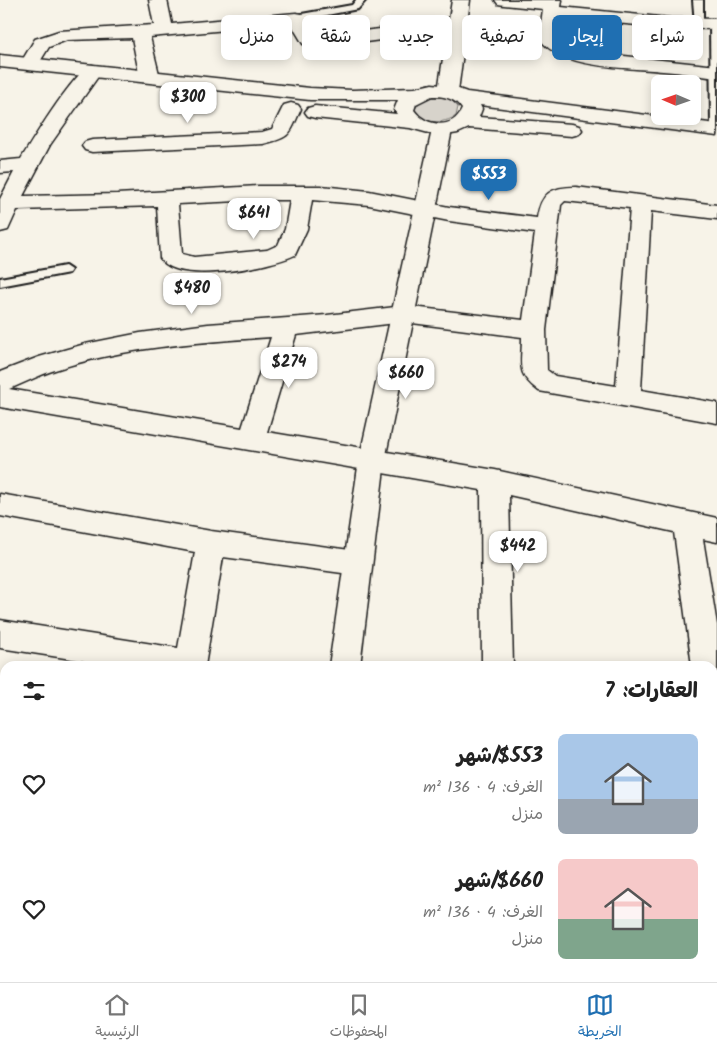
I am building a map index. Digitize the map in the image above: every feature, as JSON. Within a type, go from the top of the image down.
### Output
[{"type":"street","points":[[158,0],[164,29]]},
{"type":"street","points":[[0,61],[29,64],[86,78],[291,109],[412,122],[426,128],[442,130],[455,128],[466,122],[471,116],[472,109],[456,94],[457,25],[461,0]]},
{"type":"street","points":[[504,0],[711,24]]},
{"type":"street","points":[[553,5],[548,38],[553,45],[561,49],[590,57],[716,72]]},
{"type":"street","points":[[29,64],[38,48],[56,37],[140,32],[296,18],[310,40],[320,42],[457,25]]},
{"type":"street","points":[[140,32],[150,78]]},
{"type":"street","points":[[0,76],[150,78],[310,94],[352,96],[416,94],[432,90],[717,130]]},
{"type":"street","points":[[0,225],[27,165],[86,78]]},
{"type":"street","points":[[412,122],[404,110],[409,99],[416,94]]},
{"type":"street","points":[[92,146],[264,138],[280,133],[291,109]]},
{"type":"street","points":[[466,122],[583,131],[717,146]]},
{"type":"street","points":[[345,661],[372,460],[442,130]]},
{"type":"street","points":[[0,167],[27,165]]},
{"type":"street","points":[[10,203],[167,199],[302,192],[346,195],[547,227]]},
{"type":"street","points":[[167,199],[172,258],[182,264],[194,265],[271,257],[286,250],[296,229],[302,192]]},
{"type":"street","points":[[717,212],[576,194],[557,195],[550,205],[534,330],[532,365],[534,374],[538,379],[554,385],[717,413]]},
{"type":"street","points":[[628,397],[633,350],[641,202]]},
{"type":"street","points":[[1,383],[76,355],[192,334],[327,324],[404,314],[534,330]]},
{"type":"street","points":[[252,439],[287,326]]},
{"type":"street","points":[[1,383],[252,439],[495,480],[687,525],[717,530]]},
{"type":"street","points":[[495,480],[497,661]]},
{"type":"street","points":[[0,505],[211,543],[357,563]]},
{"type":"street","points":[[687,525],[710,650]]},
{"type":"street","points":[[192,661],[211,543]]},
{"type":"street","points":[[0,634],[173,661]]},
{"type":"lane","points":[[296,18],[347,9],[354,7],[361,0]]},
{"type":"lane","points":[[698,0],[711,24],[716,72],[717,130]]},
{"type":"lane","points":[[0,282],[65,270]]},
{"type":"shaded area","points":[[435,96],[450,99],[458,107],[456,116],[439,122],[422,118],[415,109],[421,100]]}]
